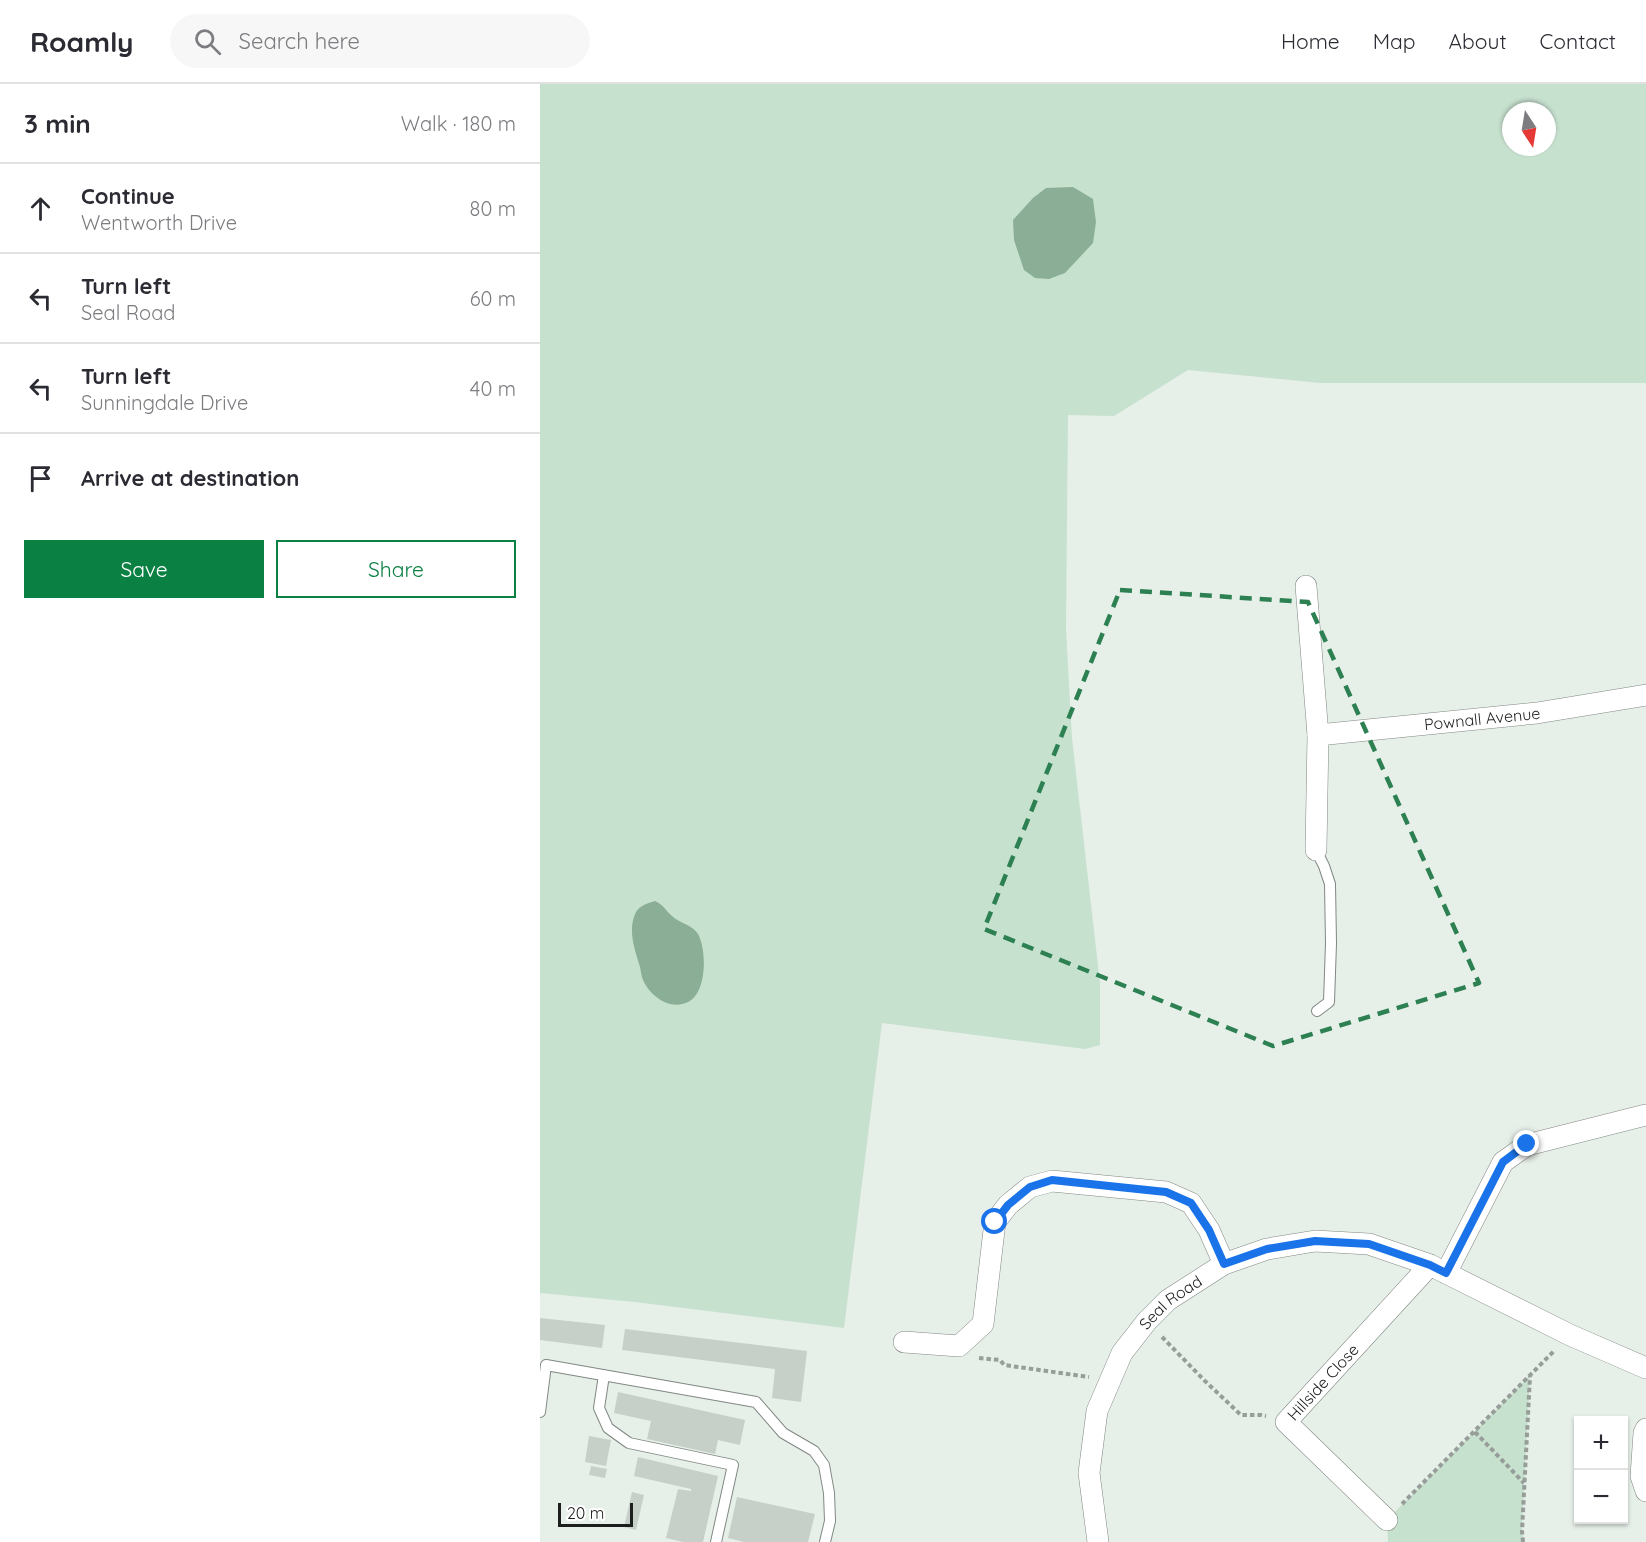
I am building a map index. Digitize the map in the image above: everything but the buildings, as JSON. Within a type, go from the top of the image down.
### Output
[{"type":"street","points":[[1306,586],[1318,735],[1316,850]]},
{"type":"street","name":"Pownall Avenue","points":[[1318,735],[1537,713],[1646,695]]},
{"type":"street","name":"Hillside Close","points":[[1387,1520],[1286,1422],[1438,1269],[1503,1162],[1527,1144],[1646,1115]]},
{"type":"street","points":[[904,1342],[959,1346],[983,1324],[995,1222],[1008,1205],[1030,1187],[1052,1180],[1166,1192],[1191,1203],[1209,1230],[1224,1264]]},
{"type":"street","name":"Seal Road","points":[[1098,1542],[1089,1473],[1097,1411],[1122,1353],[1147,1321],[1168,1300],[1224,1264],[1267,1249],[1315,1241],[1369,1244],[1438,1269],[1570,1335],[1646,1368]]},
{"type":"street","points":[[1646,1429],[1641,1476],[1646,1491]]},
{"type":"lane","points":[[1316,850],[1330,884],[1331,906],[1329,1002],[1317,1011]]},
{"type":"lane","points":[[540,1412],[546,1365],[756,1402],[783,1433],[814,1451],[824,1465],[829,1494],[830,1521],[825,1542]]},
{"type":"lane","points":[[604,1375],[599,1408],[608,1428],[629,1443],[733,1465],[716,1542]]},
{"type":"path","points":[[1147,1321],[1205,1381],[1241,1414],[1261,1415],[1286,1422]]},
{"type":"path","points":[[1387,1520],[1570,1335]]},
{"type":"path","points":[[959,1346],[968,1357],[1000,1360],[1004,1365],[1110,1380]]},
{"type":"path","points":[[1523,1542],[1530,1375]]},
{"type":"path","points":[[1475,1431],[1525,1484]]},
{"type":"highlighted area","points":[[1120,590],[1308,602],[1479,983],[1273,1046],[984,929]]},
{"type":"shaded area","points":[[540,84],[1646,84],[1646,383],[1320,383],[1188,370],[1114,416],[1068,415],[1066,629],[1072,738],[1100,983],[1100,1045],[1085,1049],[882,1023],[844,1328],[635,1302],[540,1293]]},
{"type":"shaded area","points":[[1073,187],[1093,199],[1096,222],[1093,243],[1065,273],[1049,279],[1035,278],[1024,270],[1014,240],[1013,220],[1033,198],[1046,188]]},
{"type":"shaded area","points":[[655,901],[669,914],[693,928],[701,941],[704,960],[702,981],[699,990],[688,1002],[674,1005],[661,1000],[650,991],[642,978],[634,947],[633,919],[641,906]]},
{"type":"shaded area","points":[[1530,1375],[1522,1531],[1524,1542],[1388,1542],[1387,1520]]},
{"type":"route","points":[[995,1222],[1008,1205],[1030,1187],[1052,1180],[1166,1192],[1191,1203],[1209,1230],[1224,1264],[1267,1249],[1315,1241],[1369,1244],[1430,1265],[1446,1273],[1503,1162],[1527,1144]]}]
